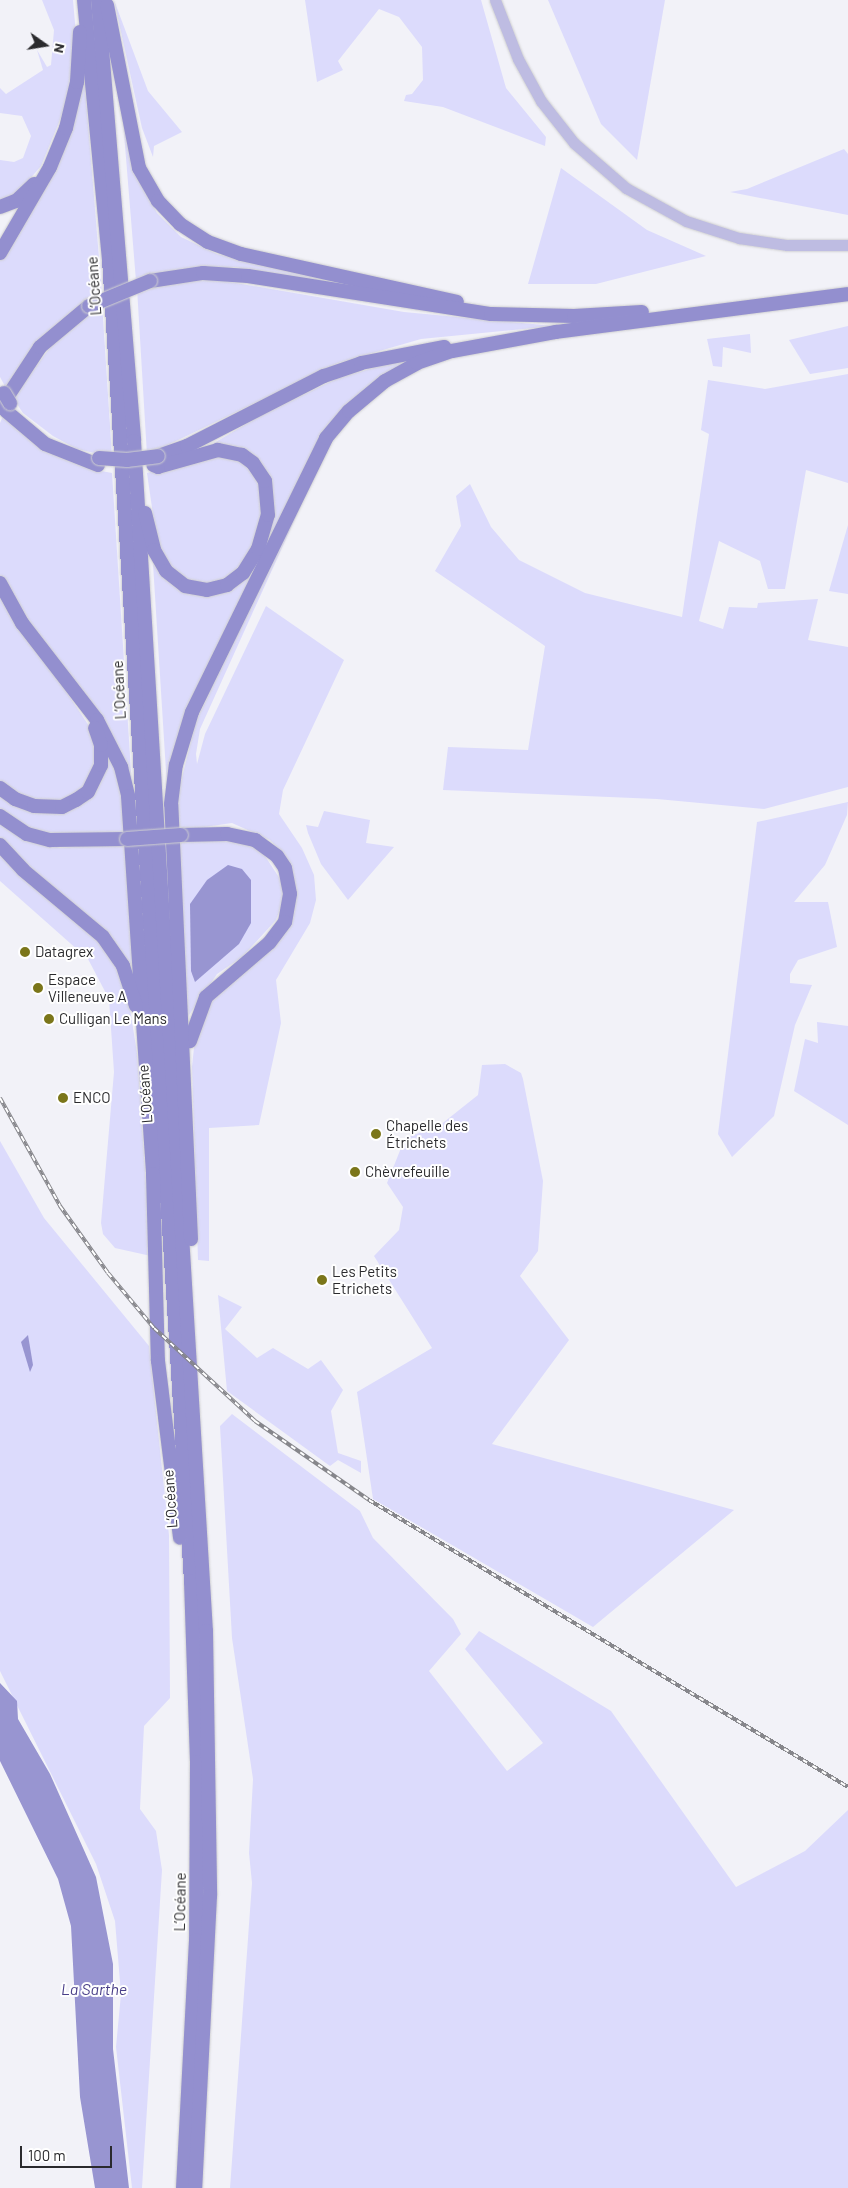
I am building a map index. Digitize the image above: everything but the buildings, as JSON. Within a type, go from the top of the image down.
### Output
[{"type":"highway","points":[[0,253],[60,144],[80,65],[78,0]]},
{"type":"highway","name":"L’Océane","points":[[84,0],[109,260],[191,1581],[204,1830]]},
{"type":"highway","name":"L’Océane","points":[[98,0],[134,441],[206,1631],[203,1898],[195,2188]]},
{"type":"highway","points":[[106,0],[139,168],[158,201],[194,234],[241,254],[439,298],[574,316]]},
{"type":"highway","points":[[0,207],[29,191],[60,144]]},
{"type":"highway","points":[[134,441],[148,531],[163,567],[191,588],[207,590],[227,585],[247,567],[266,527],[269,502],[261,473],[250,460],[226,450],[157,463],[127,460],[99,461],[71,449],[41,432],[3,401],[40,347],[89,306],[150,281],[222,274],[436,308],[507,315],[574,316],[652,311],[848,284]]},
{"type":"highway","points":[[157,463],[313,381],[361,363],[419,350],[492,342],[848,294]]},
{"type":"highway","points":[[186,1296],[192,1279],[186,1059],[171,804],[180,746],[192,712],[307,471],[337,424],[370,392],[406,369],[452,351],[492,342]]},
{"type":"highway","points":[[0,583],[22,623],[71,684],[110,741],[128,796],[149,1101],[158,1361],[184,1567],[191,1581]]},
{"type":"highway","points":[[0,788],[15,799],[50,808],[62,807],[88,792],[101,765],[101,745],[71,684]]},
{"type":"highway","points":[[0,816],[27,834],[50,840],[127,839],[226,834],[255,840],[272,852],[285,868],[290,894],[285,922],[269,943],[206,997],[194,1024],[186,1059]]},
{"type":"highway","points":[[0,844],[23,870],[86,919],[123,966],[135,1001],[149,1101]]},
{"type":"highway","name":"L’Océane","points":[[183,2188],[203,1898]]},
{"type":"main road","points":[[495,0],[518,59],[541,101],[574,143],[626,188],[678,217],[725,234],[788,245],[848,245]]},
{"type":"shaded area","points":[[42,0],[73,0],[77,46],[71,93],[41,166],[16,195],[0,201],[0,160],[14,162],[23,158],[31,136],[22,116],[0,113],[0,88],[6,94],[43,70],[37,50],[47,67],[51,65],[54,30]]},
{"type":"shaded area","points":[[114,0],[148,91],[182,132],[154,146],[153,157],[142,128]]},
{"type":"shaded area","points":[[305,0],[481,0],[506,88],[546,137],[545,146],[443,107],[404,101],[406,95],[412,94],[423,80],[422,47],[399,17],[379,9],[338,61],[343,70],[317,82]]},
{"type":"shaded area","points":[[548,0],[665,0],[637,160],[601,124]]},
{"type":"shaded area","points":[[84,74],[102,295],[6,388],[0,377],[0,259]]},
{"type":"shaded area","points":[[123,121],[133,170],[157,213],[181,237],[217,254],[371,289],[235,267],[200,269],[136,281]]},
{"type":"shaded area","points":[[844,149],[848,154],[848,215],[730,192],[747,189]]},
{"type":"shaded area","points":[[561,168],[647,230],[706,256],[596,284],[528,284]]},
{"type":"shaded area","points":[[213,279],[404,312],[554,326],[421,339],[338,363],[147,455],[137,288]]},
{"type":"shaded area","points":[[102,303],[112,457],[77,449],[53,436],[23,413],[13,398],[57,338]]},
{"type":"shaded area","points":[[848,326],[848,368],[810,374],[789,340]]},
{"type":"shaded area","points":[[750,334],[751,353],[723,347],[722,367],[713,366],[707,339]]},
{"type":"shaded area","points":[[426,353],[345,408],[217,651],[168,803],[153,564],[163,575],[226,592],[270,525],[250,453],[232,446],[209,446],[258,417],[338,378]]},
{"type":"shaded area","points":[[848,374],[848,483],[806,470],[785,589],[768,589],[760,561],[719,541],[699,621],[723,629],[729,607],[757,608],[758,603],[818,599],[808,640],[848,647],[848,787],[764,809],[657,799],[443,790],[448,747],[528,750],[545,646],[435,571],[461,526],[456,496],[470,484],[491,527],[519,560],[585,593],[682,617],[709,434],[701,430],[708,380],[765,389]]},
{"type":"shaded area","points":[[4,414],[96,470],[112,473],[133,803],[128,776],[26,626],[0,578],[0,423]]},
{"type":"shaded area","points":[[325,453],[200,729],[196,754],[197,764],[205,734],[266,606],[344,660],[283,790],[279,814],[302,848],[314,875],[316,900],[310,923],[276,980],[281,1023],[259,1125],[209,1128],[209,1261],[198,1260],[192,1067],[196,1028],[207,1005],[287,931],[295,910],[296,889],[285,856],[270,840],[232,823],[177,831],[175,806],[196,721]]},
{"type":"shaded area","points":[[228,456],[246,462],[258,475],[264,507],[247,560],[225,581],[195,585],[175,574],[158,549],[147,473],[201,458]]},
{"type":"shaded area","points":[[848,525],[848,594],[829,591]]},
{"type":"shaded area","points":[[0,592],[91,729],[98,751],[88,784],[67,801],[35,803],[0,784]]},
{"type":"shaded area","points":[[103,737],[122,790],[127,834],[55,835],[31,830],[0,808],[0,797],[37,813],[54,813],[92,795],[105,769]]},
{"type":"shaded area","points":[[848,802],[847,815],[825,865],[794,902],[828,902],[837,947],[798,960],[790,974],[790,983],[812,985],[795,1025],[774,1116],[732,1157],[718,1134],[757,822]]},
{"type":"shaded area","points":[[324,811],[370,820],[366,843],[394,847],[348,900],[321,864],[308,833],[306,825],[318,827]]},
{"type":"shaded area","points":[[0,823],[10,831],[60,848],[127,843],[138,990],[132,970],[105,929],[25,866],[0,839]]},
{"type":"shaded area","points":[[215,839],[240,841],[263,853],[282,882],[283,902],[276,920],[242,957],[217,974],[187,1018],[176,840]]},
{"type":"shaded area","points":[[0,851],[96,936],[114,960],[127,990],[137,1053],[151,1256],[115,1248],[103,1234],[101,1223],[114,1072],[109,999],[88,959],[0,881]]},
{"type":"shaded area","points":[[817,1022],[848,1026],[848,1125],[794,1091],[805,1039],[818,1043]]},
{"type":"shaded area","points":[[505,1064],[521,1073],[523,1079],[543,1181],[538,1251],[520,1276],[569,1340],[492,1444],[734,1510],[593,1627],[373,1499],[357,1392],[432,1348],[374,1256],[399,1230],[403,1207],[387,1183],[405,1138],[439,1126],[478,1095],[482,1065]]},
{"type":"shaded area","points":[[0,1141],[44,1218],[149,1346],[169,1535],[170,1698],[144,1726],[140,1809],[156,1831],[162,1870],[142,2188],[132,2188],[116,2047],[121,1994],[115,1921],[96,1864],[0,1671]]},
{"type":"shaded area","points":[[218,1295],[242,1307],[225,1329],[257,1358],[273,1348],[308,1369],[321,1360],[343,1390],[331,1411],[338,1453],[361,1461],[361,1473],[338,1460],[330,1466],[227,1391]]},
{"type":"shaded area","points":[[232,1414],[360,1511],[373,1538],[453,1619],[461,1634],[429,1671],[507,1771],[543,1743],[465,1649],[479,1631],[611,1711],[736,1887],[805,1851],[848,1810],[848,2188],[230,2188],[252,1883],[249,1853],[253,1779],[232,1638],[220,1426]]},
{"type":"water","points":[[228,865],[242,869],[251,880],[251,923],[239,944],[195,982],[191,971],[190,904],[207,880]]},
{"type":"water","points":[[28,1335],[33,1365],[30,1372],[21,1342]]},
{"type":"water","name":"La Sarthe","points":[[0,1683],[17,1701],[18,1719],[50,1774],[96,1877],[113,1964],[113,2049],[129,2188],[95,2188],[80,2097],[71,1926],[58,1879],[0,1761]]},
{"type":"railway","points":[[0,1098],[60,1206],[108,1273],[154,1328],[255,1421],[369,1500],[848,1787]]},
{"type":"place","name":"Datagrex","points":[[25,952]]},
{"type":"place","name":"Espace Villeneuve A","points":[[38,988]]},
{"type":"place","name":"Culligan Le Mans","points":[[49,1019]]},
{"type":"place","name":"ENCO","points":[[63,1098]]},
{"type":"place","name":"Chapelle des Étrichets","points":[[376,1134]]},
{"type":"place","name":"Chèvrefeuille","points":[[355,1172]]},
{"type":"place","name":"Les Petits Etrichets","points":[[322,1280]]}]
